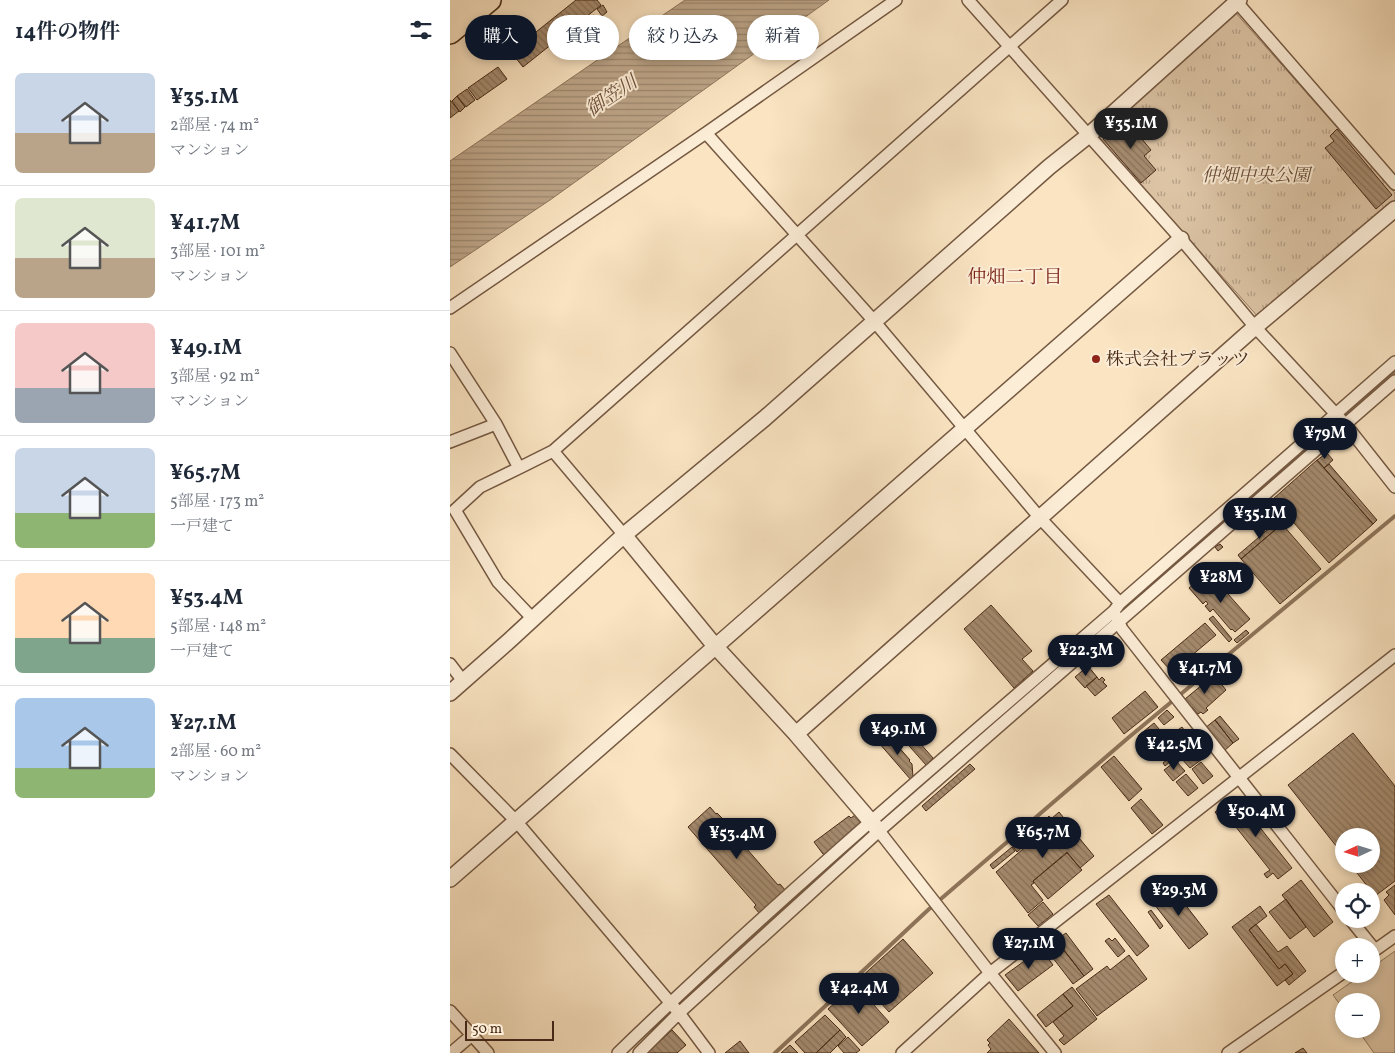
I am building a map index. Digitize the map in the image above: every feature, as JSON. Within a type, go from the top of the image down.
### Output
[{"type":"highway","points":[[450,11],[465,0]]},
{"type":"highway","points":[[450,33],[490,0]]},
{"type":"street","points":[[450,308],[896,0]]},
{"type":"street","points":[[968,0],[1181,239],[1255,327],[1346,425],[1395,487]]},
{"type":"street","points":[[533,619],[498,582],[455,510],[480,487],[553,451],[1062,0]]},
{"type":"street","points":[[450,692],[624,535],[765,418],[1049,167],[1089,136],[1237,1],[1395,184]]},
{"type":"street","points":[[706,133],[874,321],[1117,607],[1122,629],[1335,901]]},
{"type":"street","points":[[796,734],[1255,327],[1395,209]]},
{"type":"street","points":[[450,879],[1181,239]]},
{"type":"street","points":[[450,353],[496,424],[519,468]]},
{"type":"street","points":[[638,1053],[875,826],[1117,607],[1395,362]]},
{"type":"street","points":[[618,1053],[670,1003],[875,826],[1119,622],[1395,381]]},
{"type":"street","points":[[450,442],[496,424]]},
{"type":"street","points":[[553,451],[715,646],[796,734],[875,826],[1055,1053]]},
{"type":"street","points":[[902,1053],[990,973],[1395,655]]},
{"type":"street","points":[[450,664],[464,681]]},
{"type":"street","points":[[450,754],[516,821],[679,1013],[709,1053]]},
{"type":"street","points":[[1380,947],[1395,936]]},
{"type":"street","points":[[1228,1053],[1335,978]]},
{"type":"street","points":[[450,1011],[488,1053]]},
{"type":"street","points":[[451,1053],[472,1035]]},
{"type":"green space","name":"仲畑中央公園","points":[[1235,12],[1395,193],[1395,200],[1259,318],[1096,134]]},
{"type":"green space","points":[[1395,951],[1395,1053],[1374,1053],[1363,1038],[1380,1038],[1380,993],[1336,993],[1350,983],[1380,983],[1380,962]]},
{"type":"water","name":"御笠川","points":[[685,0],[829,0],[808,15],[747,15],[747,59],[550,200],[450,267],[450,161],[597,60],[619,60],[619,45],[629,38],[629,60],[737,60],[737,15],[663,15]]},
{"type":"building","points":[[576,0],[597,0],[601,5],[588,15],[557,15]]},
{"type":"building","points":[[603,5],[607,12],[601,15],[597,9]]},
{"type":"building","points":[[547,23],[547,48],[537,56],[537,31]]},
{"type":"building","points":[[517,60],[532,60],[523,67]]},
{"type":"building","points":[[498,67],[507,79],[477,100],[468,88]]},
{"type":"building","points":[[467,89],[475,100],[466,107],[457,96]]},
{"type":"building","points":[[457,96],[465,107],[460,112],[452,101]]},
{"type":"building","points":[[450,100],[459,111],[450,118]]},
{"type":"building","points":[[1125,119],[1151,150],[1144,156],[1156,170],[1141,183],[1103,139]]},
{"type":"building","points":[[1337,129],[1392,195],[1376,209],[1325,148],[1334,141],[1330,136]]},
{"type":"building","points":[[1327,453],[1333,460],[1324,468],[1317,460]]},
{"type":"building","points":[[1317,460],[1373,524],[1329,563],[1273,499]]},
{"type":"building","points":[[1329,464],[1377,520],[1373,524],[1324,468]]},
{"type":"building","points":[[1279,520],[1282,524],[1241,559],[1238,555]]},
{"type":"building","points":[[1282,524],[1321,569],[1280,604],[1241,559]]},
{"type":"building","points":[[1220,544],[1223,547],[1218,551],[1215,547]]},
{"type":"building","points":[[1213,577],[1250,619],[1235,632],[1231,630],[1213,609],[1210,612],[1205,606],[1208,604],[1206,601],[1203,604],[1189,588],[1196,582],[1202,588]]},
{"type":"building","points":[[991,605],[1032,651],[1022,659],[1033,671],[1014,688],[964,629]]},
{"type":"building","points":[[1213,616],[1232,639],[1229,642],[1209,619]]},
{"type":"building","points":[[1205,623],[1216,635],[1172,672],[1161,660]]},
{"type":"building","points":[[1246,630],[1249,633],[1237,643],[1234,640]]},
{"type":"building","points":[[1088,666],[1097,677],[1085,688],[1075,677]]},
{"type":"building","points":[[1214,675],[1226,690],[1206,708],[1208,710],[1203,714],[1201,712],[1198,714],[1192,707],[1190,709],[1185,703],[1187,701],[1185,699]]},
{"type":"building","points":[[1097,677],[1099,680],[1102,677],[1105,680],[1103,682],[1107,686],[1095,696],[1086,686]]},
{"type":"building","points":[[1145,691],[1158,707],[1124,734],[1112,718]]},
{"type":"building","points":[[1167,710],[1174,717],[1164,725],[1158,718]]},
{"type":"building","points":[[1220,716],[1239,739],[1233,743],[1215,720]]},
{"type":"building","points":[[1215,720],[1233,743],[1224,751],[1205,728]]},
{"type":"building","points":[[1154,723],[1174,747],[1158,761],[1138,736]]},
{"type":"building","points":[[1182,727],[1187,734],[1177,741],[1172,734]]},
{"type":"building","points":[[911,733],[933,758],[926,765],[903,739]]},
{"type":"building","points":[[1353,733],[1395,786],[1395,881],[1380,892],[1380,883],[1365,883],[1357,873],[1380,873],[1380,828],[1335,828],[1335,845],[1288,785]]},
{"type":"building","points":[[888,735],[910,760],[913,777],[911,780],[879,743]]},
{"type":"building","points":[[1191,748],[1201,760],[1190,768],[1180,757]]},
{"type":"building","points":[[1176,752],[1178,755],[1165,766],[1163,763]]},
{"type":"building","points":[[1114,756],[1142,789],[1129,801],[1101,767]]},
{"type":"building","points":[[1176,761],[1185,771],[1173,781],[1164,770]]},
{"type":"building","points":[[1201,762],[1213,776],[1203,784],[1192,769]]},
{"type":"building","points":[[970,764],[975,769],[926,811],[922,806]]},
{"type":"building","points":[[1186,774],[1198,788],[1188,796],[1176,782]]},
{"type":"building","points":[[1235,796],[1292,868],[1278,879],[1273,873],[1267,878],[1264,874],[1270,870],[1224,812],[1218,816],[1215,812]]},
{"type":"building","points":[[1141,799],[1163,825],[1152,834],[1131,808]]},
{"type":"building","points":[[710,807],[723,819],[778,885],[780,884],[786,891],[760,914],[754,907],[756,905],[688,827]]},
{"type":"building","points":[[1059,812],[1068,823],[1070,821],[1078,830],[1075,833],[1094,856],[1080,868],[1067,852],[1033,881],[1034,883],[1031,885],[1043,900],[1028,913],[996,872],[1043,832],[1040,828],[1047,822],[1045,820],[1049,816],[1051,819]]},
{"type":"building","points":[[855,815],[861,823],[859,828],[835,845],[837,847],[826,856],[823,854],[814,842],[849,816],[851,818]]},
{"type":"building","points":[[1030,828],[1036,835],[1017,852],[1011,844]]},
{"type":"building","points":[[1012,847],[1015,851],[993,869],[990,865]]},
{"type":"building","points":[[1067,853],[1082,870],[1048,899],[1033,881]]},
{"type":"building","points":[[1301,880],[1333,922],[1314,937],[1282,895]]},
{"type":"building","points":[[1170,885],[1208,934],[1189,949],[1151,900]]},
{"type":"building","points":[[1395,885],[1395,915],[1384,900],[1389,895],[1386,892]]},
{"type":"building","points":[[1109,895],[1149,946],[1137,956],[1096,904]]},
{"type":"building","points":[[1286,899],[1306,927],[1290,939],[1269,912]]},
{"type":"building","points":[[1043,902],[1053,914],[1038,926],[1028,915]]},
{"type":"building","points":[[1260,906],[1267,916],[1249,930],[1279,969],[1285,964],[1293,974],[1277,986],[1232,927]]},
{"type":"building","points":[[1151,910],[1163,926],[1160,929],[1148,912]]},
{"type":"building","points":[[1256,924],[1278,952],[1287,946],[1306,971],[1289,985],[1285,980],[1293,974],[1285,964],[1279,969],[1249,930]]},
{"type":"building","points":[[1066,933],[1093,969],[1084,976],[1056,940]]},
{"type":"building","points":[[1109,938],[1112,941],[1115,938],[1125,951],[1118,957],[1105,941]]},
{"type":"building","points":[[903,939],[933,973],[889,1012],[859,979]]},
{"type":"building","points":[[1056,940],[1084,976],[1073,984],[1046,949]]},
{"type":"building","points":[[1041,949],[1053,965],[1018,991],[1005,975]]},
{"type":"building","points":[[1129,955],[1147,979],[1097,1016],[1076,989],[1107,966],[1110,970]]},
{"type":"building","points":[[856,985],[889,1022],[862,1046],[828,1009]]},
{"type":"building","points":[[1072,987],[1097,1019],[1064,1045],[1059,1040],[1064,1036],[1053,1022],[1073,1006],[1063,994]]},
{"type":"building","points":[[1063,994],[1073,1006],[1046,1027],[1037,1015]]},
{"type":"building","points":[[825,1015],[840,1030],[816,1053],[805,1053],[795,1042]]},
{"type":"building","points":[[1009,1019],[1039,1053],[987,1053],[991,1049],[988,1045],[990,1043],[987,1040]]},
{"type":"building","points":[[672,1030],[686,1045],[677,1053],[647,1053]]},
{"type":"building","points":[[840,1030],[846,1037],[830,1053],[816,1053]]},
{"type":"building","points":[[848,1037],[860,1050],[856,1053],[844,1053],[838,1046]]},
{"type":"building","points":[[740,1041],[749,1053],[725,1053]]},
{"type":"building","points":[[790,1045],[798,1053],[781,1053]]},
{"type":"building","points":[[1303,1048],[1307,1053],[1295,1053]]},
{"type":"waterway","points":[[1134,602],[1395,371]]},
{"type":"waterway","points":[[775,1053],[928,910],[1128,738],[1395,516]]},
{"type":"waterway","points":[[691,992],[802,894]]},
{"type":"place","name":"株式会社プラッツ","points":[[1096,359]]},
{"type":"district","name":"仲畑二丁目","points":[[1015,276]]}]
